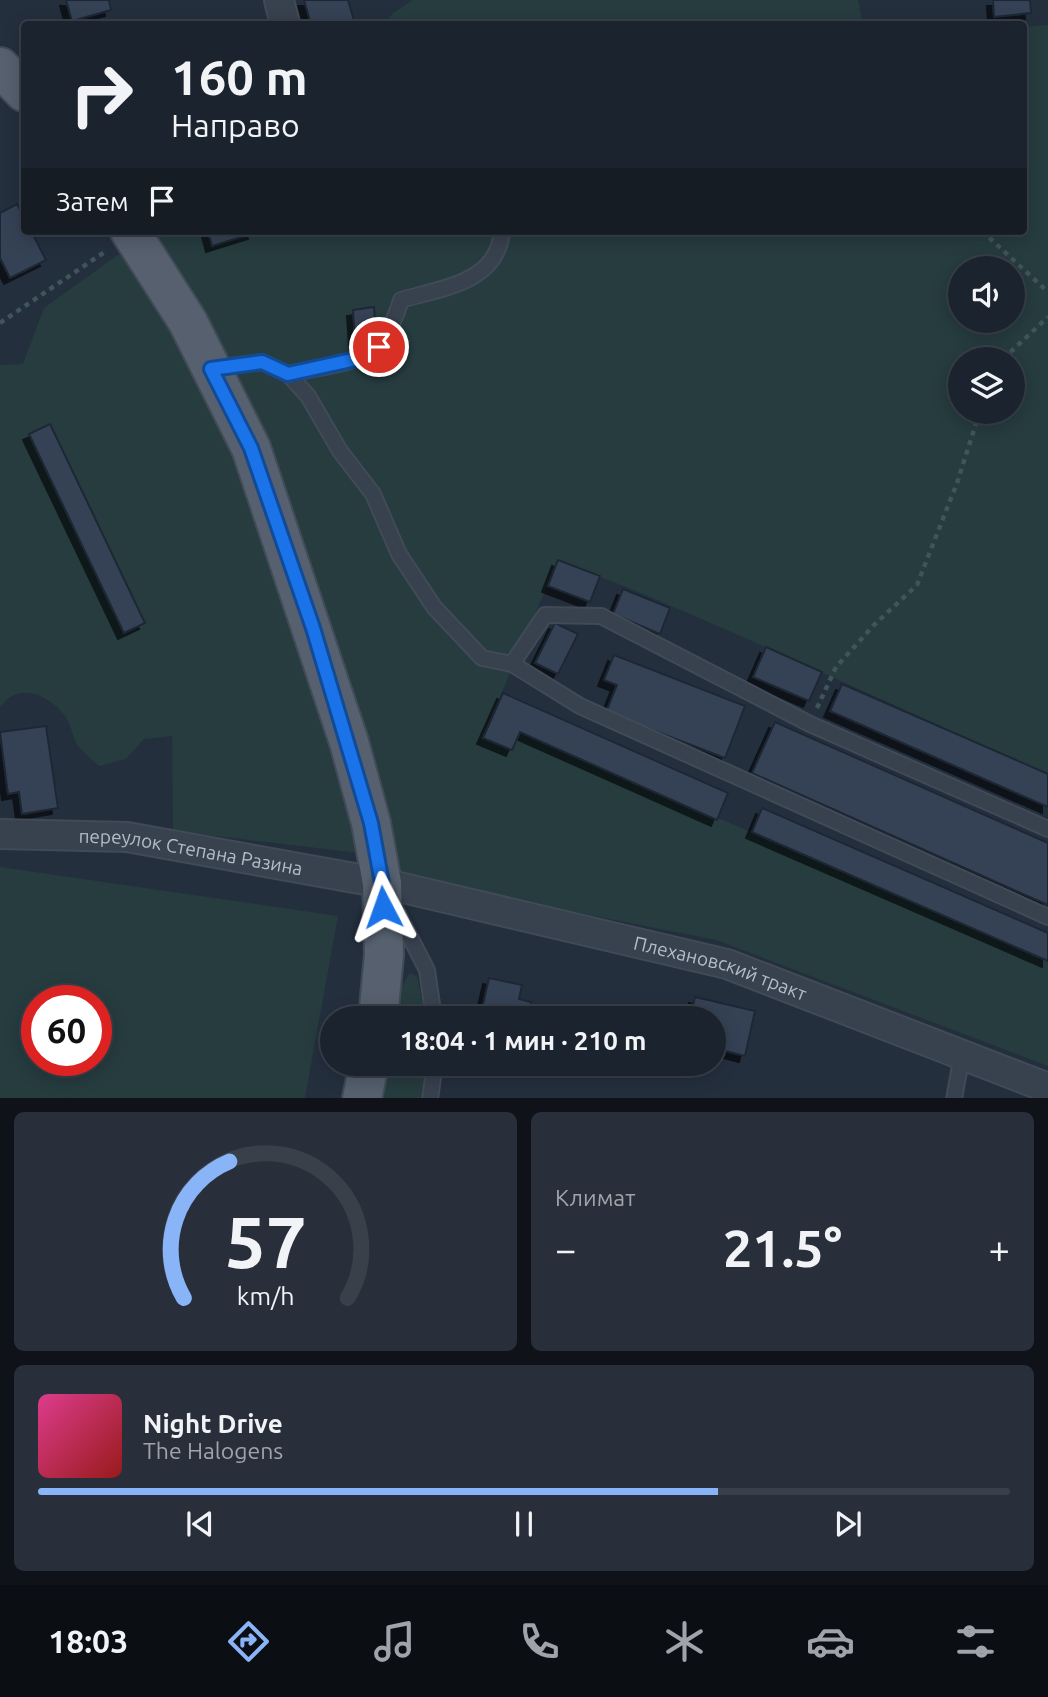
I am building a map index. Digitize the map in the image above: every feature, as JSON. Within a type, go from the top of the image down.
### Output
[{"type":"main road","points":[[0,67],[21,89]]},
{"type":"main road","points":[[134,235],[188,322],[251,448],[313,628],[358,776],[382,883],[384,955],[379,1006]]},
{"type":"main road","points":[[362,1098],[367,1076]]},
{"type":"street","points":[[279,0],[284,21]]},
{"type":"street","name":"переулок Степана Разина","points":[[0,834],[127,836],[382,883]]},
{"type":"street","name":"Плехановский тракт","points":[[382,883],[727,964],[1048,1088]]},
{"type":"lane","points":[[288,374],[361,358],[379,347],[401,300],[473,278],[490,266],[501,235]]},
{"type":"lane","points":[[211,369],[262,362],[288,374],[308,396],[340,451],[373,494],[399,554],[433,607],[482,658],[512,664],[580,706],[1048,917]]},
{"type":"lane","points":[[512,664],[545,615],[601,616],[810,724],[1048,829]]},
{"type":"lane","points":[[382,883],[427,970],[433,1006]]},
{"type":"lane","points":[[954,1098],[962,1055]]},
{"type":"lane","points":[[430,1098],[433,1076]]},
{"type":"path","points":[[0,323],[128,235]]},
{"type":"path","points":[[986,235],[1048,292]]},
{"type":"path","points":[[1016,347],[1048,317]]},
{"type":"path","points":[[810,724],[836,667],[874,625],[917,585],[957,483],[976,424]]},
{"type":"green space","points":[[413,0],[858,0],[862,21],[387,21],[392,14]]},
{"type":"green space","points":[[1048,25],[1048,774],[743,637],[558,560],[483,737],[512,750],[520,732],[1048,961],[1048,1066],[716,940],[397,877],[153,235],[1027,235],[1027,27]]},
{"type":"green space","points":[[126,249],[190,348],[305,628],[359,853],[173,831],[172,736],[144,739],[126,759],[99,766],[79,747],[65,716],[51,702],[25,693],[16,694],[0,707],[0,365],[23,364],[44,308]]},
{"type":"green space","points":[[0,867],[338,916],[305,1098],[0,1098]]},
{"type":"green space","points":[[410,973],[417,976],[423,1006],[398,1006],[400,989]]},
{"type":"green space","points":[[387,1076],[425,1076],[422,1098],[383,1098]]},
{"type":"building","points":[[66,0],[109,0],[111,10],[72,21]]},
{"type":"building","points":[[304,0],[348,0],[354,21],[310,21]]},
{"type":"building","points":[[993,0],[1030,0],[1031,13],[994,17]]},
{"type":"building","points":[[17,204],[21,212],[21,235],[33,235],[46,260],[10,278],[0,258],[0,213]]},
{"type":"building","points":[[209,235],[248,235],[212,246]]},
{"type":"building","points":[[374,307],[376,336],[355,339],[353,310]]},
{"type":"building","points":[[50,424],[145,623],[124,633],[29,434]]},
{"type":"building","points":[[558,560],[600,576],[590,602],[548,586]]},
{"type":"building","points":[[623,589],[670,608],[660,634],[613,614]]},
{"type":"building","points":[[555,623],[578,634],[558,674],[535,663]]},
{"type":"building","points":[[766,647],[822,672],[809,701],[753,677]]},
{"type":"building","points":[[614,655],[745,706],[725,758],[606,712],[617,685],[604,680]]},
{"type":"building","points":[[842,684],[1048,774],[1048,807],[830,711]]},
{"type":"building","points":[[503,693],[728,793],[717,820],[520,732],[512,750],[483,738]]},
{"type":"building","points":[[775,722],[1048,843],[1048,905],[752,773]]},
{"type":"building","points":[[46,726],[58,808],[22,814],[19,792],[8,794],[0,732]]},
{"type":"building","points":[[762,808],[1048,933],[1048,961],[752,832]]},
{"type":"building","points":[[489,978],[522,985],[519,999],[531,1002],[530,1006],[483,1006]]},
{"type":"building","points":[[695,997],[755,1011],[745,1056],[726,1051],[726,1006],[693,1006]]},
{"type":"route","points":[[379,347],[361,358],[288,374],[262,362],[211,369],[251,448],[313,628],[371,823],[382,883],[383,907]]}]
